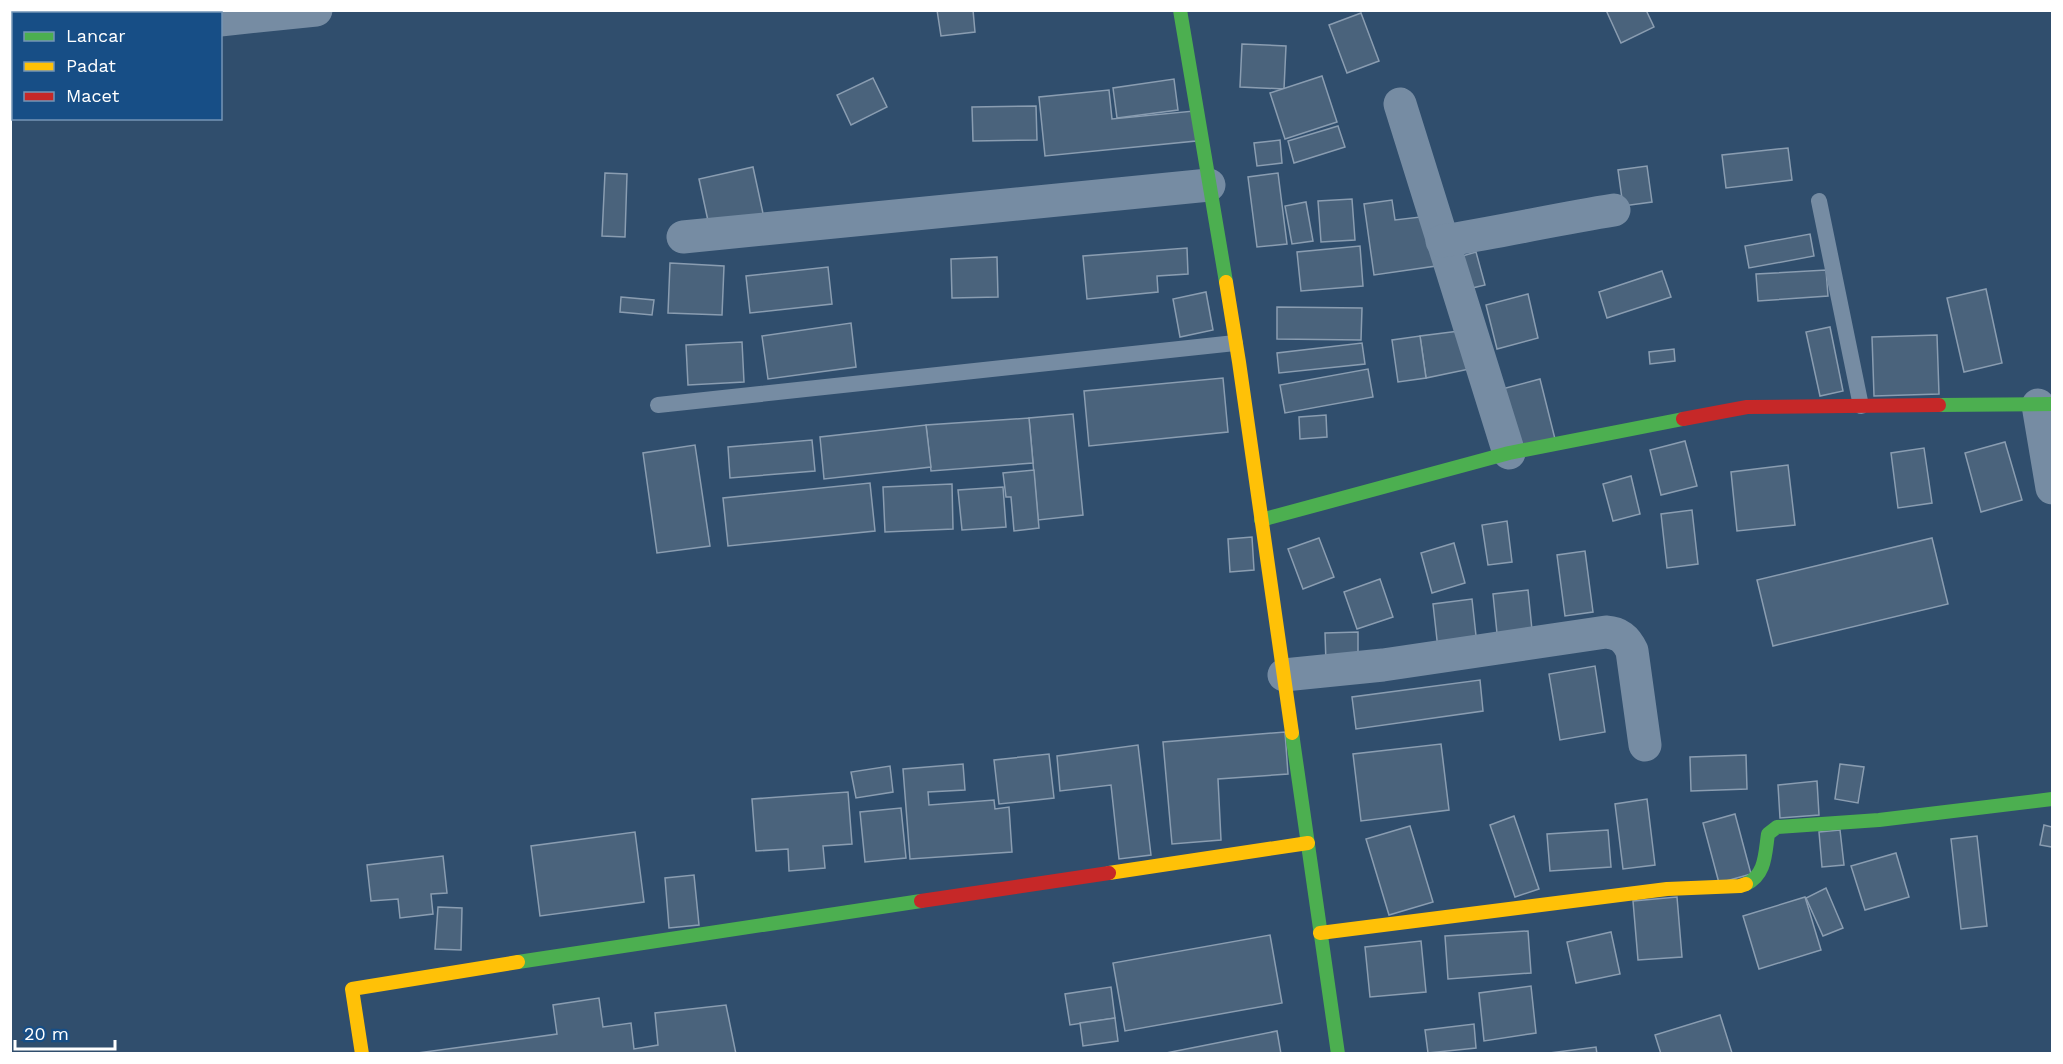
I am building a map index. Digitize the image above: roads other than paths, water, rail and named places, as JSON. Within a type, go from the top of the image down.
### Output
[{"type":"street","points":[[222,20],[255,14],[316,10]]},
{"type":"street","points":[[1180,10],[1235,342],[1338,1053]]},
{"type":"street","points":[[1400,104],[1509,453]]},
{"type":"street","points":[[683,237],[1209,184]]},
{"type":"street","points":[[1442,241],[1614,210]]},
{"type":"street","points":[[1261,520],[1509,453],[1747,407],[2045,405],[2052,488]]},
{"type":"street","points":[[1284,675],[1383,665],[1606,632],[1616,633],[1626,641],[1632,651],[1645,745]]},
{"type":"street","points":[[1320,933],[1667,888],[1740,886],[1752,881],[1760,873],[1768,834],[1777,827],[1879,820],[2052,799]]},
{"type":"street","points":[[362,1053],[352,989],[1308,843]]},
{"type":"lane","points":[[1819,201],[1861,406]]},
{"type":"lane","points":[[658,405],[1235,342]]}]
